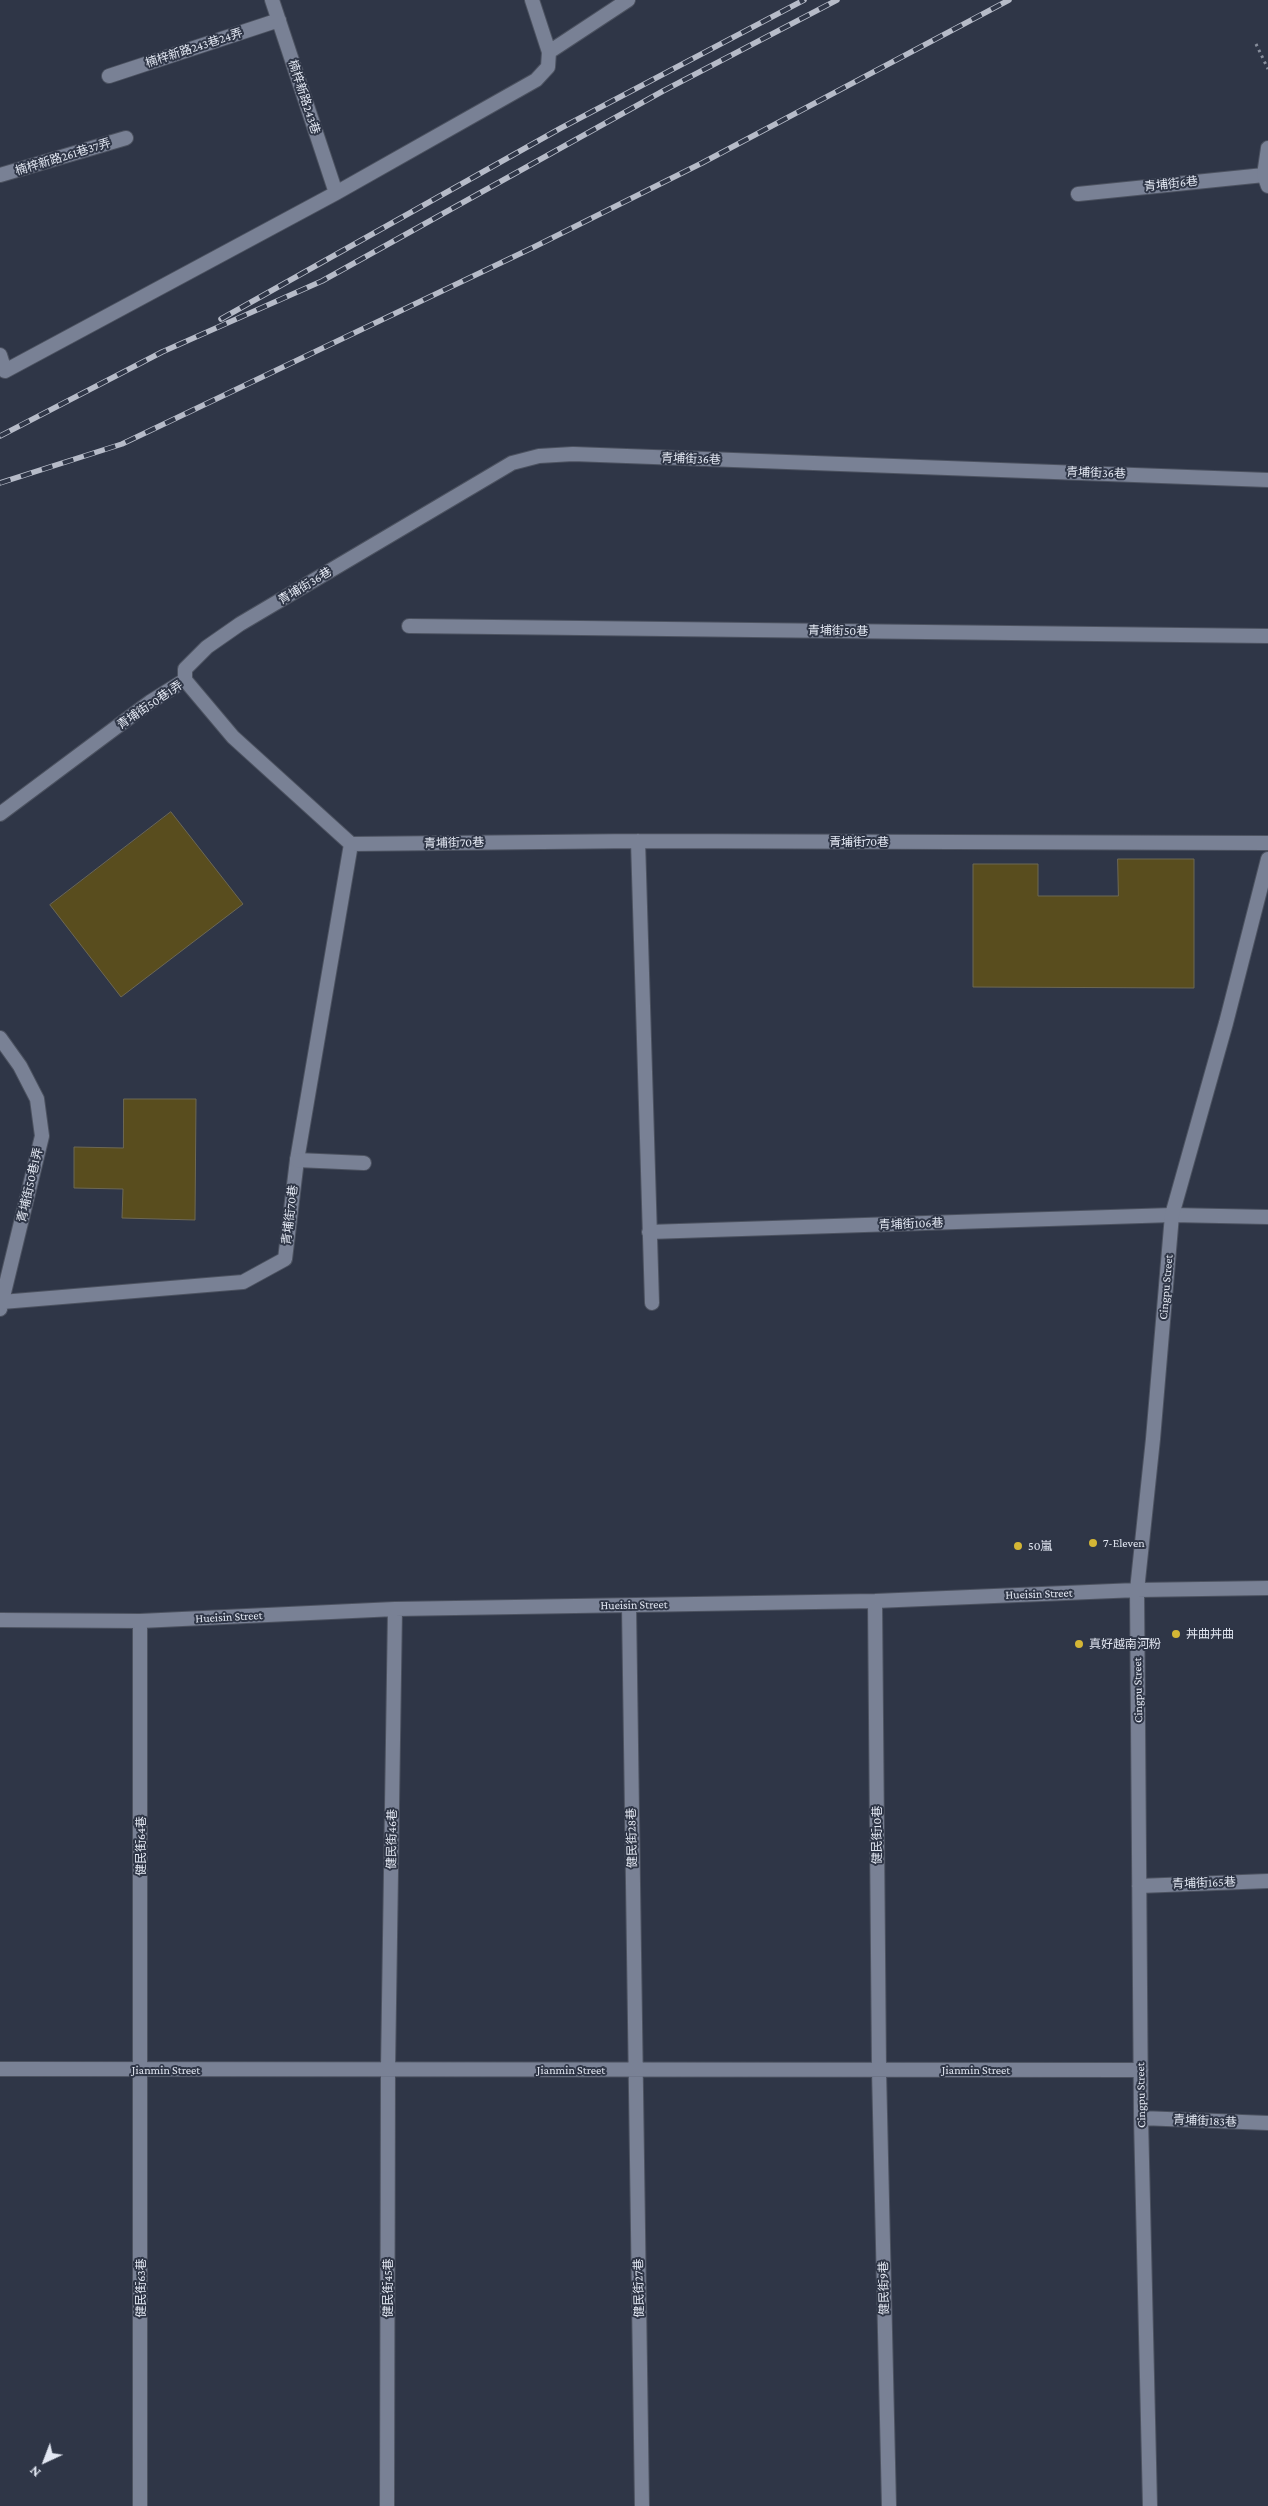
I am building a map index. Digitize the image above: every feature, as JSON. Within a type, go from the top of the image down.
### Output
[{"type":"street","name":"楠梓新路243巷","points":[[272,0],[336,193]]},
{"type":"street","points":[[0,355],[5,371],[336,193],[536,80],[548,67],[549,52],[532,0]]},
{"type":"street","points":[[549,52],[628,0]]},
{"type":"street","name":"楠梓新路243巷24弄","points":[[109,76],[279,20]]},
{"type":"street","name":"楠梓新路261巷37弄","points":[[0,175],[126,138]]},
{"type":"street","points":[[1266,180],[1268,148]]},
{"type":"street","name":"青埔街6巷","points":[[1078,194],[1266,180]]},
{"type":"street","name":"青埔街36巷","points":[[185,680],[185,669],[207,647],[240,624],[512,463],[539,456],[573,454],[1268,480]]},
{"type":"street","name":"青埔街50巷","points":[[409,626],[1268,636]]},
{"type":"street","name":"青埔街50巷1弄","points":[[0,814],[150,702],[185,680],[233,736],[350,844]]},
{"type":"street","points":[[638,841],[652,1303]]},
{"type":"street","name":"青埔街70巷","points":[[1,1306],[243,1282],[285,1259],[297,1160],[350,844],[638,841],[1268,843]]},
{"type":"street","name":"Cingpu Street","points":[[1150,2506],[1141,2070],[1137,1590],[1154,1439],[1172,1215],[1226,1023],[1268,859]]},
{"type":"street","name":"青埔街50巷1弄","points":[[0,1038],[20,1066],[37,1099],[42,1136],[1,1306]]},
{"type":"street","points":[[297,1160],[364,1163]]},
{"type":"street","name":"青埔街106巷","points":[[649,1232],[1172,1215],[1268,1217]]},
{"type":"street","name":"Hueisin Street","points":[[0,1620],[140,1622],[395,1609],[875,1601],[1137,1590],[1268,1588]]},
{"type":"street","name":"健民街10巷","points":[[875,1601],[879,2070]]},
{"type":"street","name":"健民街28巷","points":[[629,1606],[636,2070]]},
{"type":"street","name":"健民街46巷","points":[[388,2070],[395,1609]]},
{"type":"street","name":"健民街64巷","points":[[140,1622],[142,2070]]},
{"type":"street","name":"青埔街165巷","points":[[1139,1886],[1268,1881]]},
{"type":"street","name":"Jianmin Street","points":[[0,2069],[1141,2070]]},
{"type":"street","name":"健民街63巷","points":[[140,2506],[142,2070]]},
{"type":"street","name":"健民街45巷","points":[[387,2506],[388,2070]]},
{"type":"street","name":"健民街27巷","points":[[636,2070],[642,2506]]},
{"type":"street","name":"健民街9巷","points":[[879,2070],[889,2506]]},
{"type":"street","name":"青埔街183巷","points":[[1142,2118],[1268,2123]]},
{"type":"path","points":[[1256,44],[1268,69]]},
{"type":"building","points":[[171,812],[243,904],[121,997],[50,905]]},
{"type":"building","points":[[1118,859],[1194,859],[1194,988],[973,987],[973,864],[1038,864],[1038,896],[1118,896]]},
{"type":"building","points":[[124,1099],[196,1099],[195,1220],[122,1218],[123,1189],[74,1188],[74,1147],[123,1148]]},
{"type":"railway","points":[[221,319],[561,128],[804,0]]},
{"type":"railway","points":[[0,436],[162,352],[322,281],[663,91],[837,0]]},
{"type":"railway","points":[[0,483],[122,444],[534,247],[702,163],[1009,0]]},
{"type":"place","name":"7-Eleven","points":[[1093,1543]]},
{"type":"place","name":"50嵐","points":[[1018,1546]]},
{"type":"place","name":"丼曲丼曲","points":[[1176,1634]]},
{"type":"place","name":"真好越南河粉","points":[[1079,1644]]}]
